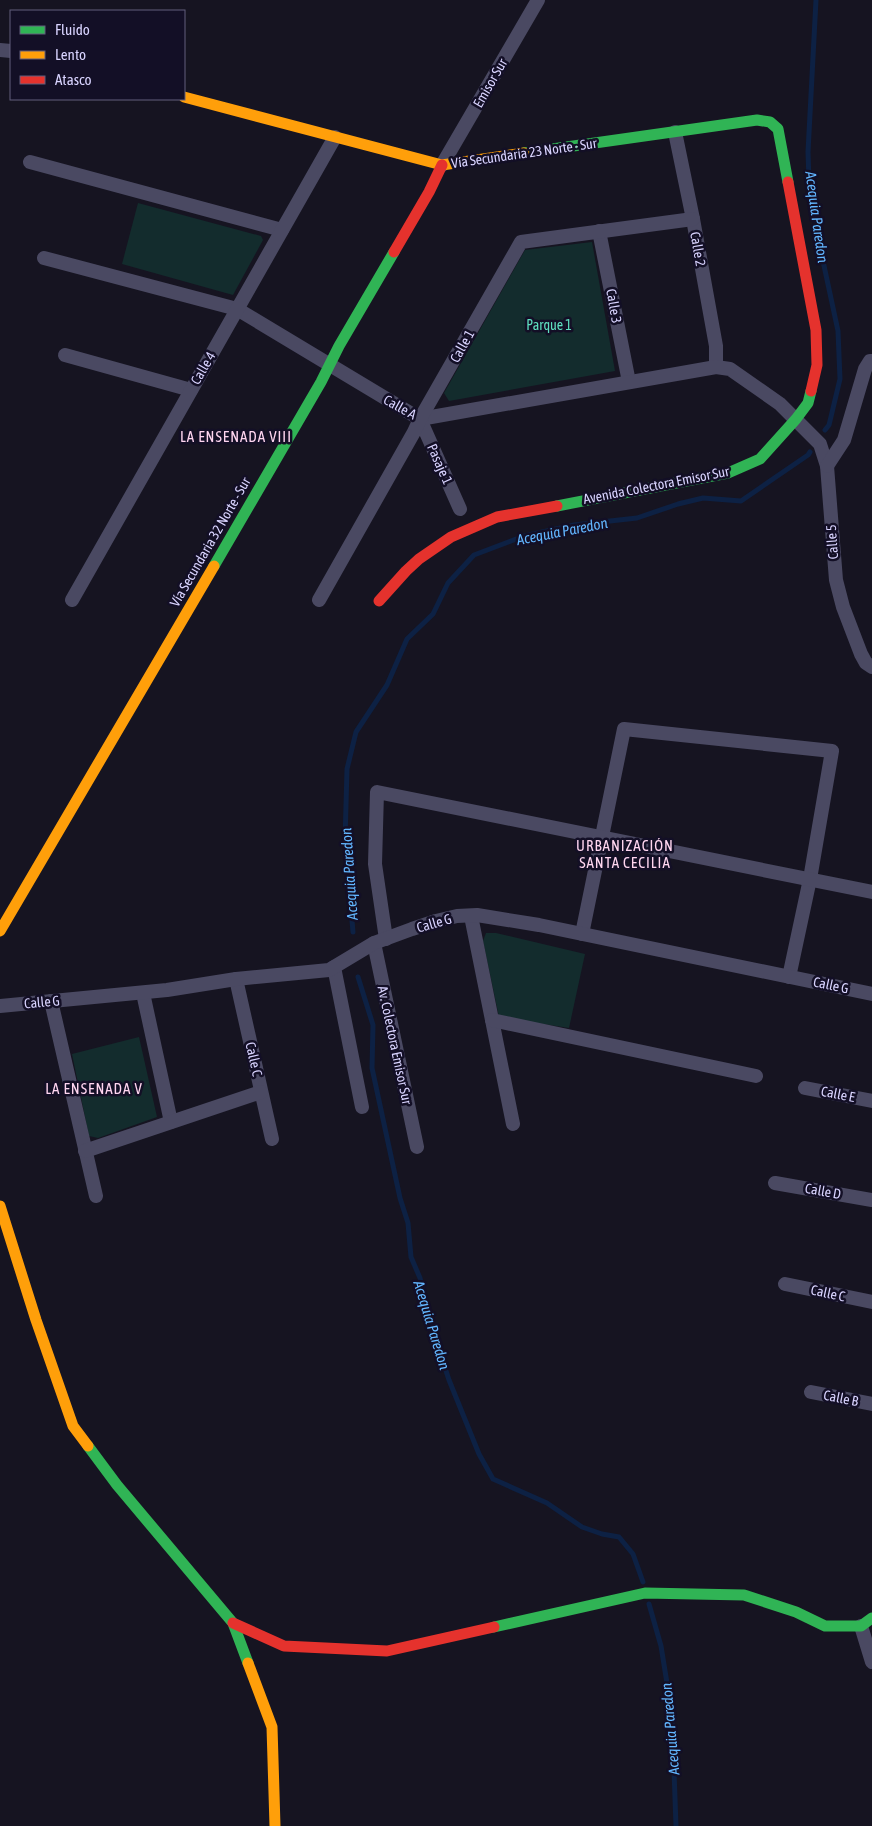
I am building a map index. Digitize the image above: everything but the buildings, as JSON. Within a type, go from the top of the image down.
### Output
[{"type":"street","name":"Emisor Sur","points":[[442,165],[538,0]]},
{"type":"street","name":"Vía Secundaria 23 Norte - Sur","points":[[185,97],[442,165],[757,120],[770,122],[778,129]]},
{"type":"street","name":"Avenida Colectora Emisor Sur","points":[[380,602],[411,566],[441,544],[470,527],[497,516],[728,473],[760,459],[796,419],[808,404],[814,380],[817,365],[816,330],[778,129]]},
{"type":"street","name":"Calle 2","points":[[675,132],[716,346],[716,367]]},
{"type":"street","name":"Calle 4","points":[[72,600],[334,136]]},
{"type":"street","points":[[30,162],[282,230]]},
{"type":"street","name":"Vía Secundaria 32 Norte - Sur","points":[[0,931],[321,382],[429,192],[442,165]]},
{"type":"street","name":"Calle 1","points":[[319,600],[521,242],[693,220]]},
{"type":"street","name":"Calle 3","points":[[599,231],[629,382]]},
{"type":"street","name":"Calle A","points":[[44,258],[237,309],[420,419],[716,367],[730,369],[780,404],[796,419]]},
{"type":"street","points":[[64,355],[191,390]]},
{"type":"street","points":[[827,466],[844,440],[865,369],[871,361]]},
{"type":"street","name":"Pasaje 1","points":[[420,419],[460,509]]},
{"type":"street","name":"Calle 5","points":[[796,419],[820,444],[827,466],[836,580],[843,607],[861,654],[866,663],[872,667]]},
{"type":"street","points":[[582,934],[624,729],[832,751],[810,878],[789,977]]},
{"type":"street","name":"Av. Colectora Emisor Sur","points":[[417,1147],[380,941],[374,864],[377,792],[602,838]]},
{"type":"street","points":[[602,838],[810,878],[872,892]]},
{"type":"street","name":"Calle G","points":[[0,1006],[143,993],[329,970],[380,941],[436,920],[457,916],[503,918],[872,994]]},
{"type":"street","points":[[471,916],[513,1124]]},
{"type":"street","points":[[334,967],[362,1107]]},
{"type":"street","name":"Calle C","points":[[236,980],[272,1139]]},
{"type":"street","points":[[143,993],[171,1122]]},
{"type":"street","points":[[52,1002],[96,1196]]},
{"type":"street","points":[[492,1020],[756,1076]]},
{"type":"street","name":"Calle E","points":[[805,1088],[872,1101]]},
{"type":"street","points":[[85,1151],[261,1092]]},
{"type":"street","name":"Calle D","points":[[775,1182],[872,1200]]},
{"type":"street","points":[[0,1206],[33,1311],[73,1426],[117,1485],[233,1623],[272,1727],[275,1826]]},
{"type":"street","name":"Calle C","points":[[785,1284],[872,1302]]},
{"type":"street","name":"Calle B","points":[[811,1392],[872,1404]]},
{"type":"street","points":[[233,1623],[284,1646],[387,1651],[645,1593],[744,1595],[796,1612],[825,1626],[867,1622],[872,1662]]},
{"type":"green space","points":[[138,203],[261,236],[263,240],[233,295],[122,264]]},
{"type":"green space","name":"Parque 1","points":[[592,242],[615,371],[449,401],[444,393],[525,250]]},
{"type":"green space","points":[[486,933],[496,933],[585,954],[569,1028],[499,1017],[483,941]]},
{"type":"green space","points":[[139,1037],[157,1117],[98,1138],[89,1136],[72,1054]]},
{"type":"waterway","name":"Acequia Paredon","points":[[816,0],[808,152],[809,181],[838,331],[840,379],[829,425],[825,430]]},
{"type":"waterway","name":"Acequia Paredon","points":[[353,932],[345,841],[347,769],[356,732],[387,685],[407,639],[433,614],[448,583],[474,555],[524,536],[574,525],[637,518],[678,504],[703,498],[741,501],[810,452]]},
{"type":"waterway","name":"Acequia Paredon","points":[[358,977],[373,1025],[372,1068],[400,1198],[408,1223],[411,1257],[420,1278],[431,1325],[449,1380],[479,1454],[493,1479],[547,1503],[582,1527],[602,1534],[619,1537],[633,1554],[643,1582]]},
{"type":"waterway","name":"Acequia Paredon","points":[[649,1604],[661,1646],[672,1714],[676,1826]]},
{"type":"traffic: fast","points":[[524,153],[757,120],[770,122],[778,129],[788,182]]},
{"type":"traffic: fast","points":[[214,566],[394,252]]},
{"type":"traffic: fast","points":[[557,506],[728,473],[760,459],[796,419],[808,403],[811,391]]},
{"type":"traffic: fast","points":[[88,1446],[117,1485],[233,1623],[248,1663]]},
{"type":"traffic: fast","points":[[494,1627],[645,1593],[744,1595],[796,1612],[825,1626],[861,1626],[872,1618]]},
{"type":"traffic: slow","points":[[185,97],[442,165],[524,153]]},
{"type":"traffic: slow","points":[[0,931],[214,566]]},
{"type":"traffic: slow","points":[[0,1206],[36,1320],[73,1426],[88,1446]]},
{"type":"traffic: slow","points":[[248,1663],[272,1727],[275,1826]]},
{"type":"traffic: jam","points":[[394,252],[429,192],[442,165]]},
{"type":"traffic: jam","points":[[788,182],[816,330],[817,365],[811,391]]},
{"type":"traffic: jam","points":[[379,601],[419,559],[451,537],[497,517],[557,506]]},
{"type":"traffic: jam","points":[[233,1623],[284,1646],[387,1651],[494,1627]]},
{"type":"district","name":"LA ENSENADA VIII","points":[[236,436]]},
{"type":"district","name":"URBANIZACIÓN SANTA CECILIA","points":[[625,854]]},
{"type":"district","name":"LA ENSENADA V","points":[[94,1088]]}]
